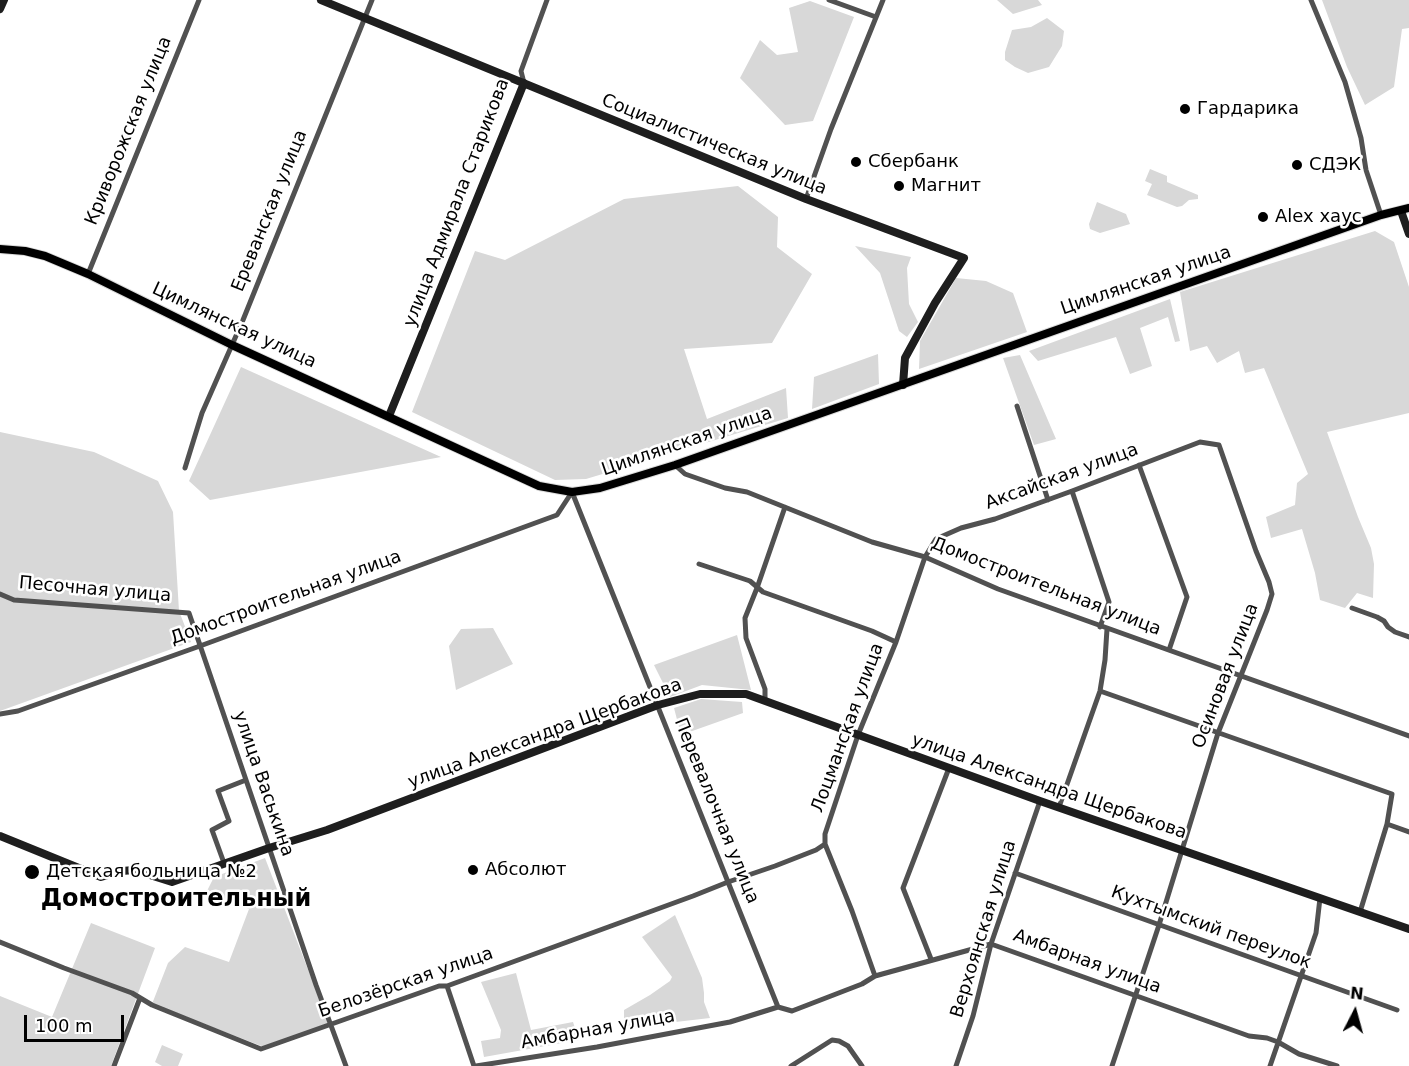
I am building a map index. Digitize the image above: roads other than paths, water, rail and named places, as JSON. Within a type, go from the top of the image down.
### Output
[{"type":"main road","name":"Цимлянская улица","points":[[0,249],[25,251],[45,256],[88,274],[232,345],[539,486],[572,492],[600,489],[675,465],[1405,209]]},
{"type":"street","points":[[0,9],[4,0]]},
{"type":"street","name":"Криворожская улица","points":[[88,274],[199,0]]},
{"type":"street","name":"Социалистическая улица","points":[[321,0],[806,199],[964,258],[935,303],[905,358],[903,385]]},
{"type":"street","name":"Ереванская улица","points":[[185,468],[202,413],[243,320],[372,0]]},
{"type":"street","name":"улица Адмирала Старикова","points":[[389,416],[524,83],[521,71],[547,0]]},
{"type":"street","points":[[829,0],[876,17]]},
{"type":"street","points":[[806,199],[883,0]]},
{"type":"street","points":[[1311,0],[1345,82],[1361,138],[1366,170],[1381,216]]},
{"type":"street","points":[[812,180],[820,182]]},
{"type":"street","points":[[1405,209],[1409,234]]},
{"type":"street","points":[[1017,406],[1048,500]]},
{"type":"street","name":"Аксайская улица","points":[[925,557],[936,539],[961,528],[995,519],[1048,500],[1200,442],[1219,445]]},
{"type":"street","name":"Осиновая улица","points":[[1112,1066],[1184,850],[1218,733],[1272,594],[1219,445]]},
{"type":"street","name":"Домостроительная улица","points":[[675,465],[685,474],[725,488],[747,492],[872,542],[925,557],[998,589],[1409,736]]},
{"type":"street","points":[[1140,465],[1187,597],[1169,650]]},
{"type":"street","points":[[1059,807],[1100,691],[1105,660],[1104,628],[1109,602],[1072,491]]},
{"type":"street","name":"Домостроительная улица","points":[[0,714],[18,711],[200,646],[556,514],[572,492]]},
{"type":"street","name":"Перевалочная улица","points":[[572,492],[778,1007]]},
{"type":"street","points":[[765,701],[765,689],[746,638],[745,618],[758,588],[785,507]]},
{"type":"street","name":"Лоцманская улица","points":[[825,844],[825,834],[858,735],[897,642],[925,557]]},
{"type":"street","points":[[699,564],[750,581],[763,592],[897,642]]},
{"type":"street","name":"Песочная улица","points":[[0,594],[14,600],[189,613]]},
{"type":"street","points":[[1352,608],[1377,617],[1395,632],[1409,637]]},
{"type":"street","name":"улица Васькина","points":[[189,613],[316,985],[346,1066]]},
{"type":"street","points":[[1100,691],[1392,794],[1386,824],[1360,912]]},
{"type":"street","name":"улица Александра Щербакова","points":[[0,836],[101,877],[134,870],[172,882],[327,830],[658,705],[700,694],[746,694],[1040,801],[1409,929]]},
{"type":"street","points":[[931,959],[903,888],[949,768]]},
{"type":"street","points":[[224,863],[212,830],[229,821],[218,791],[246,780]]},
{"type":"street","name":"Верхоянская улица","points":[[956,1066],[973,1017],[992,944],[1040,801]]},
{"type":"street","points":[[1386,824],[1409,832]]},
{"type":"street","points":[[825,844],[876,976]]},
{"type":"street","name":"Белозёрская улица","points":[[0,942],[261,1049],[439,986],[447,986],[775,866],[816,850],[825,844]]},
{"type":"street","name":"Кухтымский переулок","points":[[1015,873],[1397,1010]]},
{"type":"street","points":[[1270,1066],[1316,933],[1320,897]]},
{"type":"street","name":"Амбарная улица","points":[[475,1066],[597,1047],[730,1022],[778,1007],[792,1011],[862,984],[876,976],[992,944],[1249,1036],[1267,1038],[1299,1054],[1337,1066]]},
{"type":"street","points":[[447,986],[475,1066]]},
{"type":"street","points":[[114,1066],[140,998]]},
{"type":"street","points":[[791,1066],[832,1040],[848,1046],[862,1066]]},
{"type":"place","name":"Гардарика","points":[[1185,109]]},
{"type":"place","name":"Сбербанк","points":[[856,162]]},
{"type":"place","name":"СДЭК","points":[[1297,165]]},
{"type":"place","name":"Магнит","points":[[899,186]]},
{"type":"place","name":"Alex хаус","points":[[1263,217]]},
{"type":"place","name":"Абсолют","points":[[473,870]]},
{"type":"place","name":"Детская больница №2","points":[[32,872]]},
{"type":"district","name":"Домостроительный","points":[[176,900]]}]
